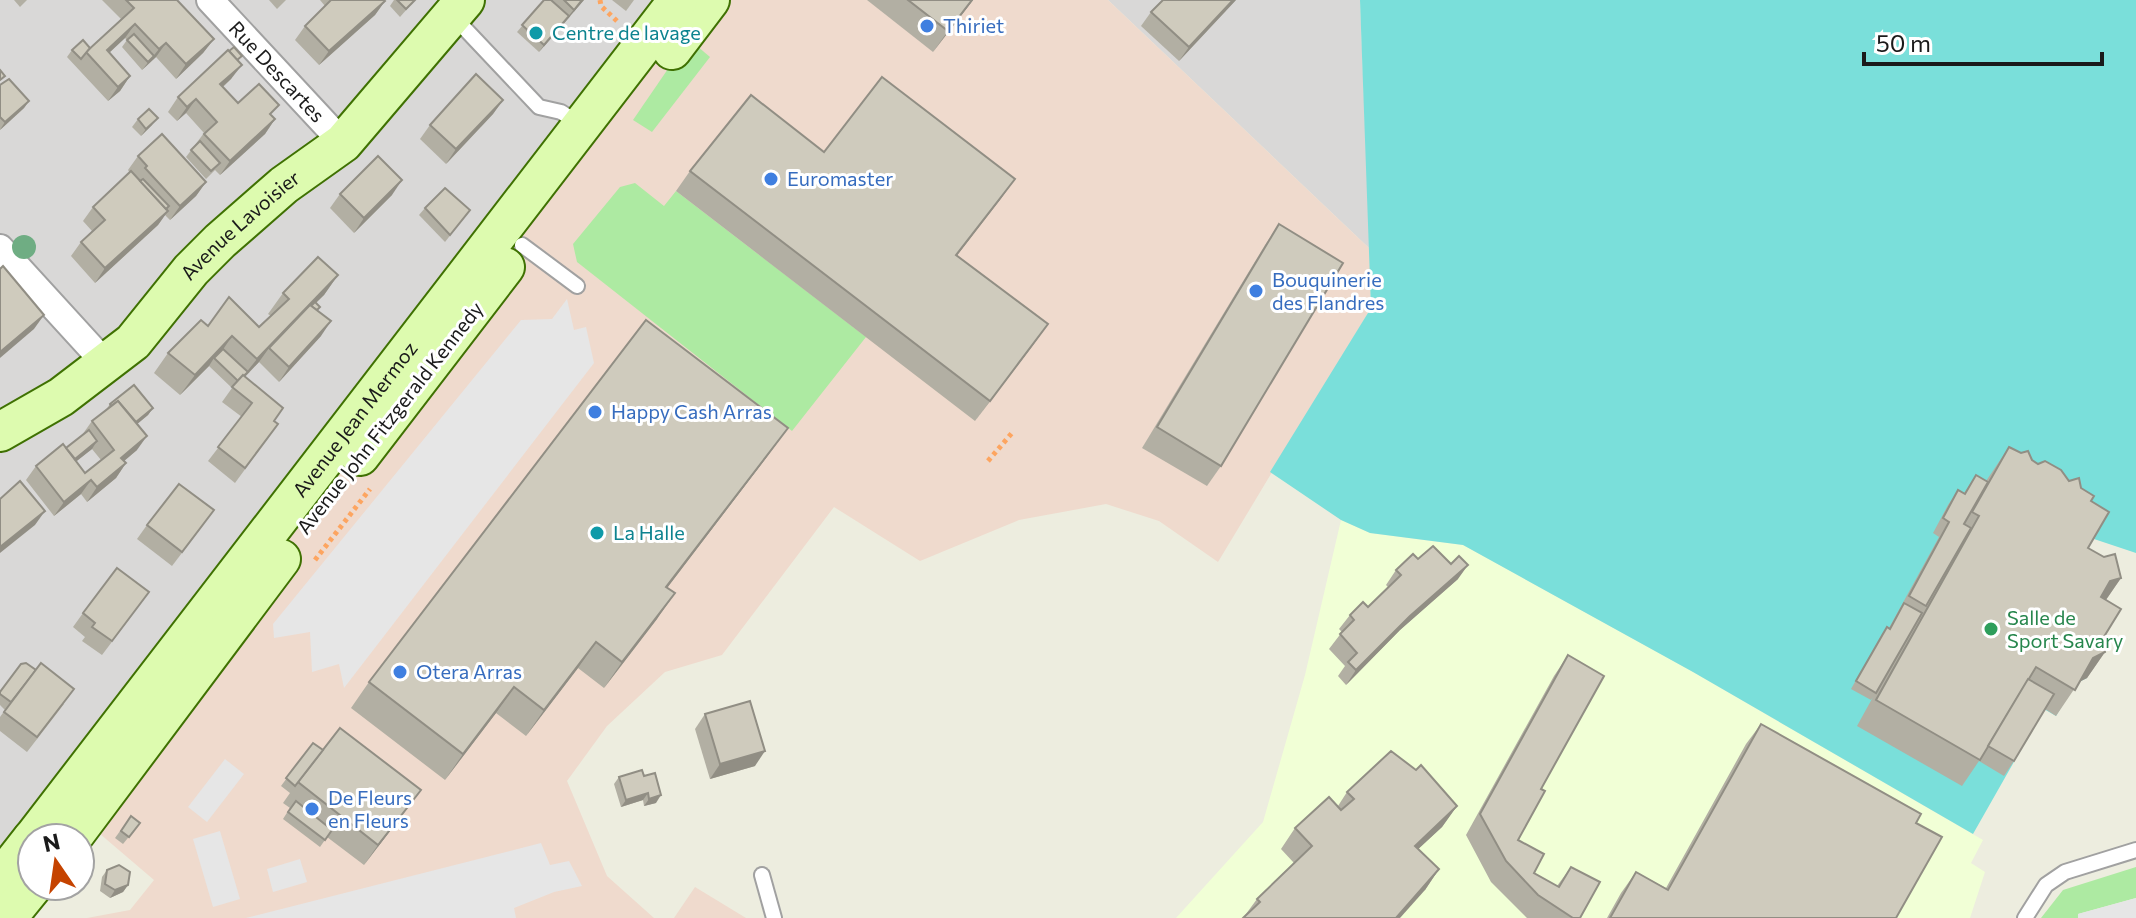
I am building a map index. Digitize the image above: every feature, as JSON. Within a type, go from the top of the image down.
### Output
[{"type":"main road","name":"Avenue Jean Mermoz","points":[[44,822],[678,0]]},
{"type":"main road","name":"Avenue John Fitzgerald Kennedy","points":[[84,822],[710,0]]},
{"type":"main road","name":"Avenue Lavoisier","points":[[0,432],[61,397],[133,342],[191,270],[220,241],[284,185],[343,143],[458,7]]},
{"type":"main road","name":"Avenue Jean Mermoz","points":[[0,880],[16,859]]},
{"type":"main road","points":[[7,918],[20,902]]},
{"type":"street","name":"Rue Descartes","points":[[210,0],[343,143]]},
{"type":"street","points":[[0,248],[106,364]]},
{"type":"lane","points":[[458,7],[539,107],[561,112],[582,125]]},
{"type":"lane","points":[[522,245],[577,286]]},
{"type":"lane","points":[[2025,918],[2046,885],[2065,872],[2136,850]]},
{"type":"lane","points":[[762,875],[774,918]]},
{"type":"path","points":[[600,0],[601,6],[624,28]]},
{"type":"path","points":[[988,461],[1012,433]]},
{"type":"shaded area","points":[[0,0],[695,0],[62,822],[16,822],[16,882],[0,903]]},
{"type":"shaded area","points":[[695,0],[1108,0],[1370,249],[1371,308],[1218,562],[1159,521],[1106,504],[1019,520],[920,561],[834,507],[722,655],[665,672],[607,726],[567,781],[607,876],[654,918],[87,918],[130,910],[154,880],[96,830],[96,822],[86,822],[72,810]]},
{"type":"shaded area","points":[[1108,0],[1360,0],[1370,249],[1248,133]]},
{"type":"shaded area","points":[[1360,0],[2136,0],[2136,553],[2091,538],[2070,574],[2087,678],[2075,684],[2056,716],[2044,709],[1973,834],[1693,672],[1463,545],[1370,533],[1341,520],[1270,472],[1371,308]]},
{"type":"shaded area","points":[[567,299],[574,330],[586,327],[594,363],[344,688],[339,664],[312,672],[310,632],[274,638],[273,624],[521,320],[552,319]]},
{"type":"shaded area","points":[[1341,520],[1370,533],[1463,545],[1693,672],[1983,840],[1971,863],[1985,872],[1970,918],[1176,918],[1263,822],[1305,675]]},
{"type":"shaded area","points":[[225,759],[244,774],[207,822],[188,807]]},
{"type":"shaded area","points":[[220,831],[240,899],[213,907],[193,839]]},
{"type":"shaded area","points":[[541,843],[550,865],[569,861],[582,886],[554,892],[514,908],[516,918],[246,918]]},
{"type":"shaded area","points":[[300,859],[307,882],[273,892],[267,869]]},
{"type":"shaded area","points":[[695,887],[746,918],[674,918]]},
{"type":"shaded area","points":[[2136,898],[2136,918],[2078,918],[2078,914]]},
{"type":"green space","points":[[697,46],[710,57],[652,132],[633,120],[683,47]]},
{"type":"green space","points":[[635,183],[664,206],[676,191],[866,337],[792,431],[577,262],[573,244],[620,187]]},
{"type":"green space","points":[[2136,867],[2136,898],[2078,914],[2078,918],[2041,918],[2063,890]]},
{"type":"building","points":[[126,0],[177,0],[214,39],[186,64],[166,43],[159,49],[135,24],[107,50],[130,76],[118,87],[86,52],[134,8]]},
{"type":"building","points":[[331,0],[385,1],[329,51],[305,26]]},
{"type":"building","points":[[397,0],[415,0],[406,9]]},
{"type":"building","points":[[544,0],[551,0],[569,16],[544,45],[522,25]]},
{"type":"building","points":[[564,0],[582,0],[574,10]]},
{"type":"building","points":[[908,0],[972,0],[948,31]]},
{"type":"building","points":[[1163,0],[1233,0],[1189,47],[1151,12]]},
{"type":"building","points":[[134,34],[154,56],[148,62],[127,40]]},
{"type":"building","points":[[83,40],[90,48],[81,59],[72,50]]},
{"type":"building","points":[[234,47],[242,56],[237,60],[229,51]]},
{"type":"building","points":[[228,50],[242,65],[220,84],[238,103],[259,84],[279,105],[270,114],[275,119],[230,161],[204,134],[217,122],[196,99],[187,107],[178,97]]},
{"type":"building","points":[[476,74],[503,100],[456,149],[430,125]]},
{"type":"building","points":[[882,77],[1015,179],[956,255],[1048,324],[990,401],[690,171],[751,95],[824,152]]},
{"type":"building","points":[[9,79],[29,101],[5,122],[0,117],[0,85]]},
{"type":"building","points":[[149,109],[158,118],[146,129],[138,119]]},
{"type":"building","points":[[162,134],[206,182],[180,206],[138,156]]},
{"type":"building","points":[[200,141],[220,163],[211,171],[191,150]]},
{"type":"building","points":[[378,156],[402,180],[364,218],[340,194]]},
{"type":"building","points":[[131,171],[168,211],[105,268],[81,242],[105,220],[93,207]]},
{"type":"building","points":[[143,179],[169,206],[166,209],[140,181]]},
{"type":"building","points":[[445,188],[470,210],[450,235],[425,208]]},
{"type":"building","points":[[1279,224],[1343,263],[1221,466],[1157,427]]},
{"type":"building","points":[[318,257],[338,275],[257,359],[232,336],[195,375],[168,353],[201,320],[208,326],[229,297],[259,327],[289,299],[283,293]]},
{"type":"building","points":[[3,266],[44,315],[0,352],[0,269]]},
{"type":"building","points":[[310,305],[331,321],[289,367],[269,348]]},
{"type":"building","name":"La Halle","points":[[646,320],[788,428],[666,587],[675,593],[622,662],[596,642],[544,710],[514,687],[463,754],[369,682]]},
{"type":"building","points":[[223,349],[248,372],[238,381],[214,358]]},
{"type":"building","points":[[243,375],[283,408],[274,421],[278,424],[245,468],[218,447],[252,403],[232,387]]},
{"type":"building","points":[[134,385],[153,408],[136,422],[118,401],[110,404]]},
{"type":"building","points":[[118,401],[147,436],[121,458],[126,463],[97,487],[91,480],[64,502],[36,466],[63,444],[85,473],[114,450],[92,421]]},
{"type":"building","points":[[89,430],[97,441],[75,459],[66,448]]},
{"type":"building","name":"Salle de Sport Savary","points":[[2009,447],[2021,453],[2028,451],[2032,460],[2038,464],[2045,461],[2061,470],[2069,481],[2079,478],[2081,488],[2094,496],[2091,501],[2109,512],[2088,548],[2104,557],[2115,554],[2121,578],[2110,581],[2101,597],[2121,609],[2102,640],[2105,652],[2093,658],[2075,690],[2036,667],[1980,760],[1876,700],[1979,516],[1972,512]]},
{"type":"building","points":[[1976,475],[1988,482],[1964,524],[1971,528],[1926,606],[1909,596],[1949,522],[1943,518],[1958,490],[1965,494]]},
{"type":"building","points":[[20,481],[45,511],[0,547],[0,499]]},
{"type":"building","points":[[179,484],[214,510],[182,552],[147,525]]},
{"type":"building","points":[[1433,546],[1451,564],[1459,556],[1468,565],[1410,616],[1356,670],[1348,662],[1357,653],[1340,634],[1354,620],[1350,615],[1363,602],[1368,607],[1401,575],[1396,570],[1413,554],[1418,559]]},
{"type":"building","points":[[117,568],[149,592],[112,641],[92,627],[95,623],[83,613]]},
{"type":"building","points":[[1904,603],[1922,613],[1876,693],[1856,681]]},
{"type":"building","points":[[1568,655],[1604,676],[1541,789],[1545,791],[1518,840],[1544,854],[1534,873],[1559,887],[1571,867],[1600,882],[1580,918],[1573,918],[1538,895],[1506,861],[1480,814]]},
{"type":"building","points":[[26,663],[36,670],[11,702],[0,692],[21,664]]},
{"type":"building","points":[[41,663],[74,689],[37,737],[4,712]]},
{"type":"building","points":[[2028,679],[2054,694],[2014,761],[1988,746]]},
{"type":"building","points":[[750,701],[765,751],[720,764],[705,714]]},
{"type":"building","points":[[1761,724],[1921,814],[1916,823],[1942,837],[1896,918],[1610,918],[1636,872],[1668,890]]},
{"type":"building","points":[[340,728],[421,790],[378,845],[298,782]]},
{"type":"building","points":[[313,743],[323,750],[295,786],[286,778]]},
{"type":"building","points":[[1391,751],[1416,770],[1421,765],[1457,806],[1415,846],[1439,869],[1396,918],[1243,918],[1260,902],[1257,899],[1312,846],[1295,828],[1329,797],[1341,810],[1354,799],[1347,792]]},
{"type":"building","points":[[642,770],[644,776],[655,773],[661,795],[649,799],[648,793],[626,800],[619,777]]},
{"type":"building","points":[[296,801],[332,830],[325,840],[288,812]]},
{"type":"building","points":[[131,816],[140,823],[129,837],[121,831]]},
{"type":"building","points":[[119,865],[130,872],[128,885],[115,890],[105,884],[107,870]]},
{"type":"place","name":"Thiriet","points":[[927,26]]},
{"type":"place","name":"Centre de lavage","points":[[536,33]]},
{"type":"place","name":"Euromaster","points":[[771,179]]},
{"type":"place","name":"Bouquinerie des Flandres","points":[[1256,291]]},
{"type":"place","name":"Happy Cash Arras","points":[[595,412]]},
{"type":"place","name":"La Halle","points":[[597,533]]},
{"type":"place","name":"Salle de Sport Savary","points":[[1991,629]]},
{"type":"place","name":"Otera Arras","points":[[400,672]]},
{"type":"place","name":"De Fleurs en Fleurs","points":[[312,809]]}]
